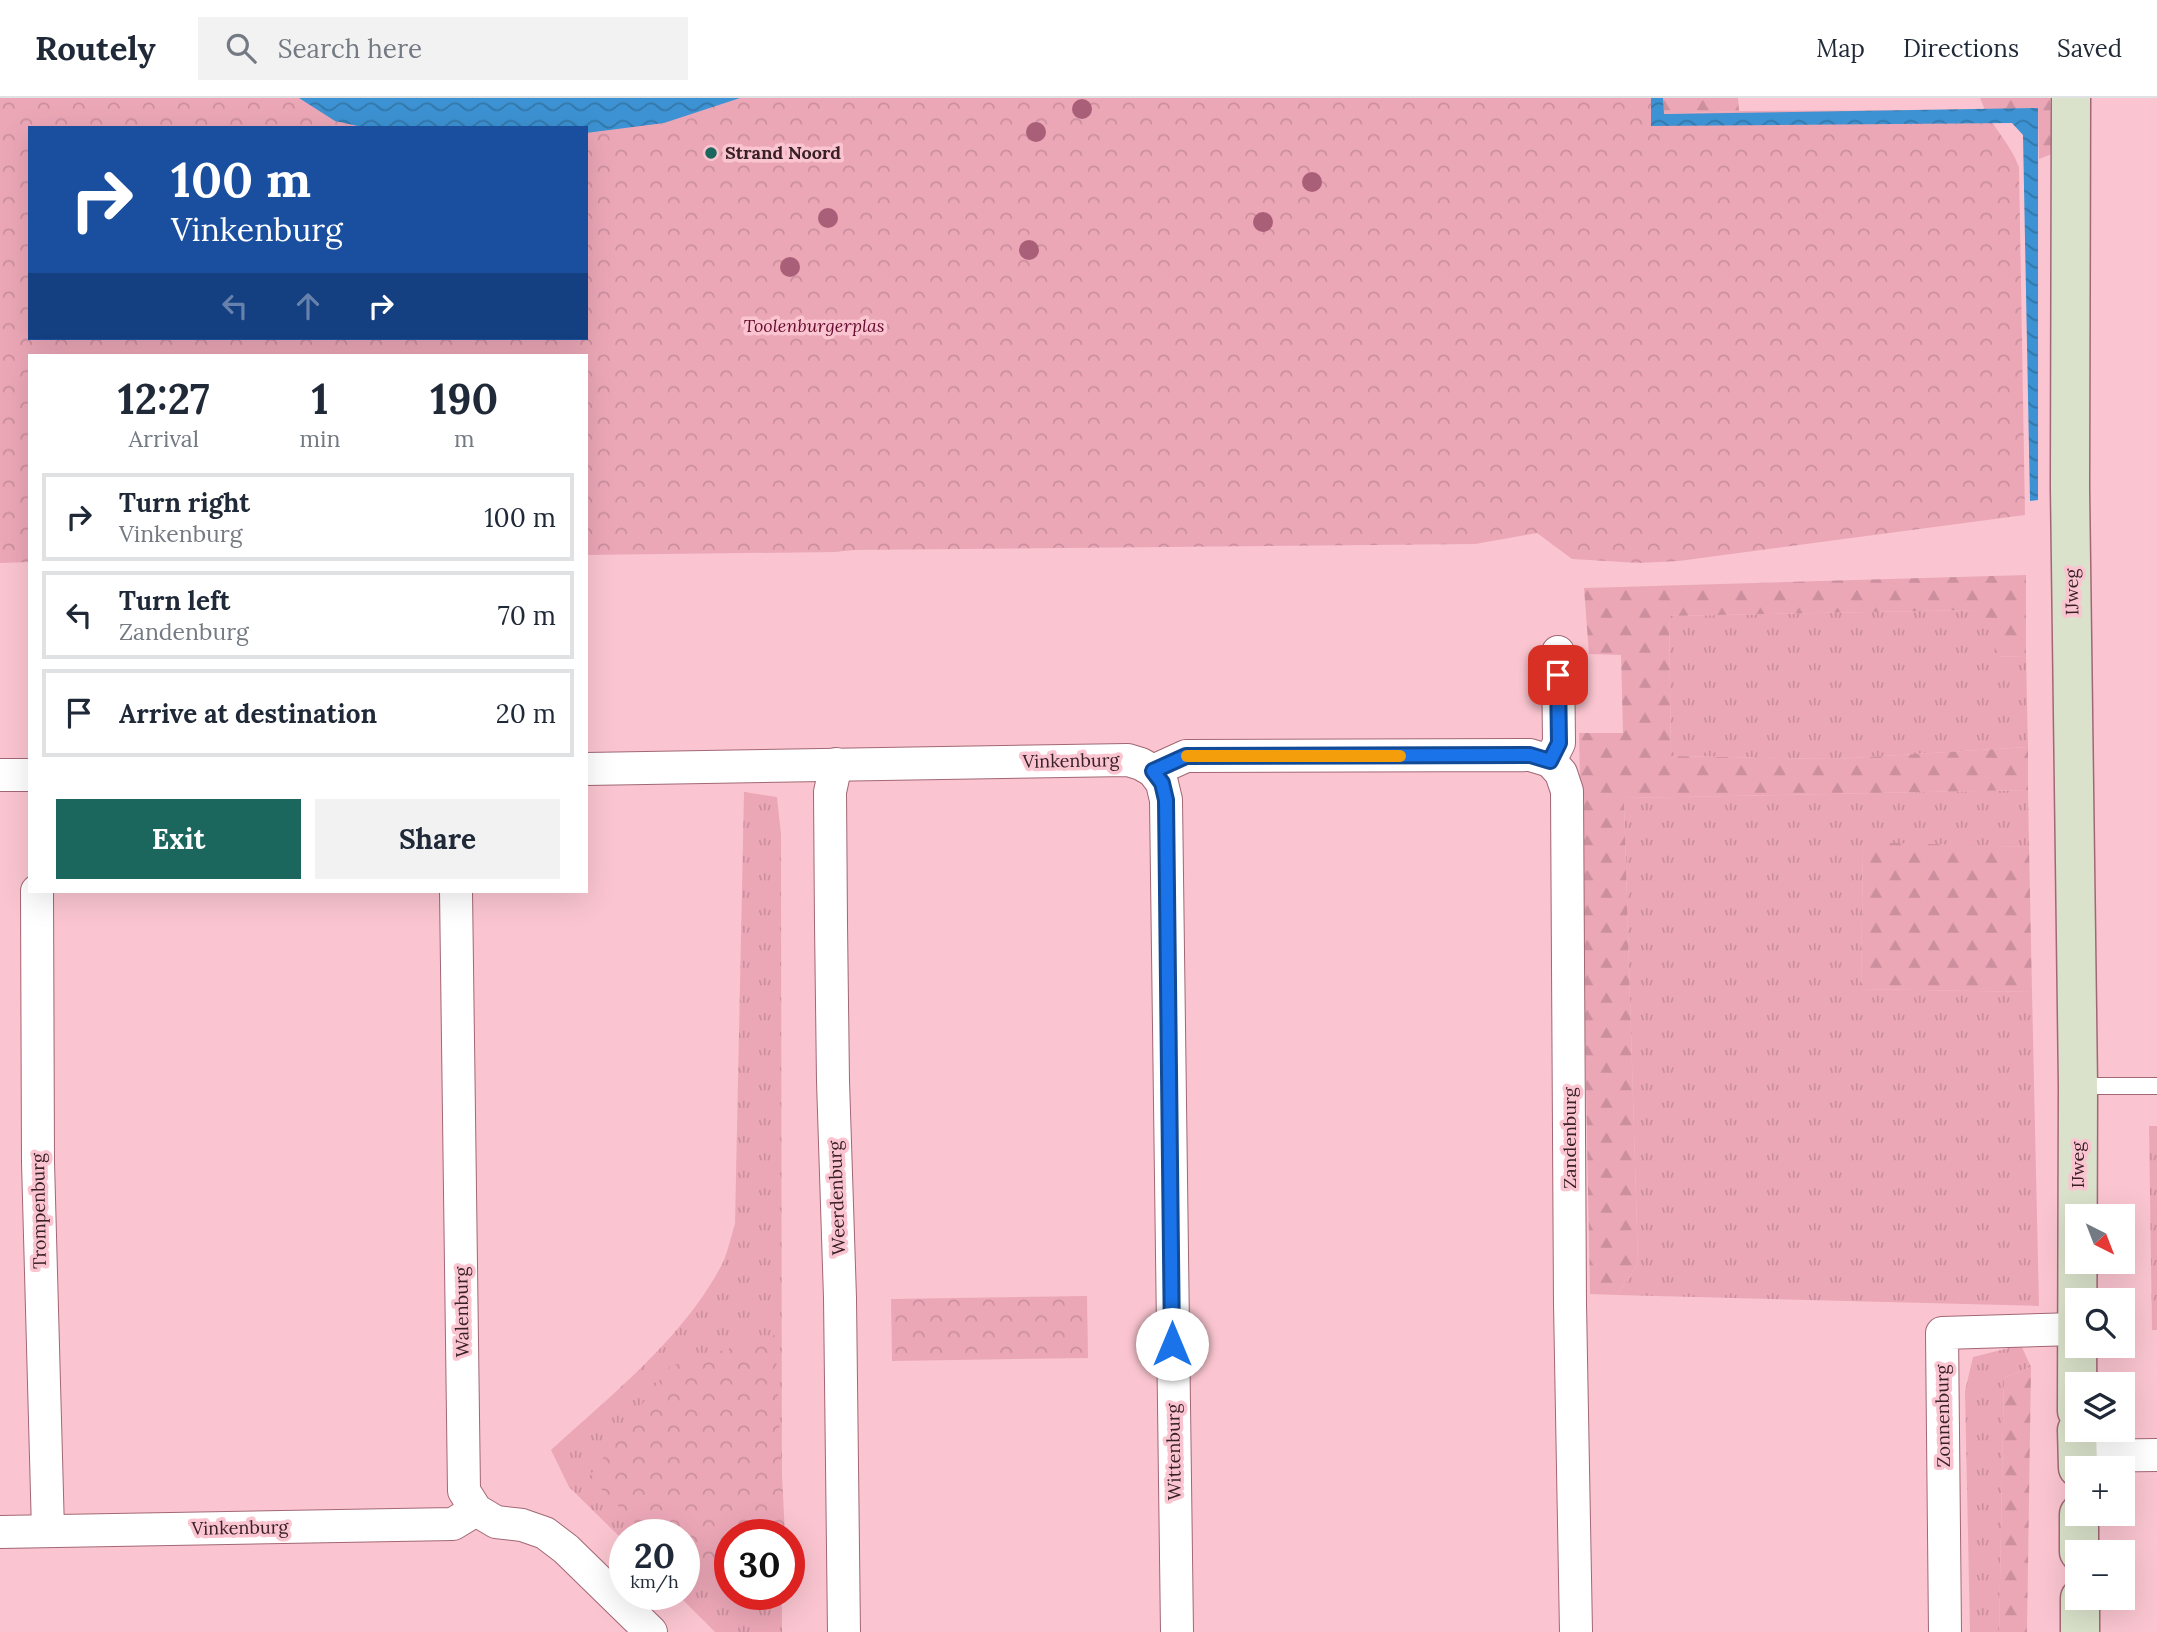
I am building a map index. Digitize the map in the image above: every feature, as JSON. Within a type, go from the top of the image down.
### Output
[{"type":"street","name":"IJweg","points":[[2071,98],[2070,465],[2078,1086],[2076,1288]]},
{"type":"street","points":[[1153,771],[1186,756],[1530,755],[1550,761],[1559,743],[1558,652]]},
{"type":"street","name":"Vinkenburg","points":[[588,769],[1129,760],[1153,771]]},
{"type":"street","name":"Zandenburg","points":[[1550,761],[1561,773],[1567,791],[1570,1304],[1577,1632]]},
{"type":"street","name":"Weerdenburg","points":[[836,764],[831,792],[832,963],[840,1287],[844,1632]]},
{"type":"street","name":"Wittenburg","points":[[1153,771],[1162,783],[1166,800],[1177,1632]]},
{"type":"street","points":[[0,775],[28,775]]},
{"type":"street","name":"Trompenburg","points":[[37,893],[38,1162],[48,1531]]},
{"type":"street","name":"Walenburg","points":[[456,893],[464,1491],[476,1510]]},
{"type":"street","name":"Zonnenburg","points":[[1945,1632],[1942,1333],[2065,1329]]},
{"type":"street","points":[[2078,1452],[2157,1455]]},
{"type":"street","points":[[476,1510],[496,1522],[522,1525],[545,1534],[566,1549],[651,1632]]},
{"type":"street","name":"Vinkenburg","points":[[0,1532],[453,1524],[476,1510]]},
{"type":"street","points":[[2080,1610],[2080,1632]]},
{"type":"lane","points":[[2078,1086],[2157,1086]]},
{"type":"green space","name":"Toolenburgerplas","points":[[0,98],[1663,98],[1664,114],[1985,110],[2019,167],[2025,515],[1679,561],[1639,563],[1572,559],[1537,533],[1475,544],[588,555],[588,354],[28,354],[28,562],[0,563]]},
{"type":"green space","points":[[1663,98],[1738,98],[1739,111],[1663,114]]},
{"type":"green space","points":[[1980,98],[2050,98],[2052,154],[2039,159],[2038,108],[1985,110]]},
{"type":"green space","points":[[2026,575],[2026,656],[1995,657],[1993,628],[1975,629],[1975,610],[1669,616],[1671,756],[1835,759],[2028,747],[2028,790],[1624,798],[1638,1264],[1617,1295],[1590,1294],[1579,733],[1623,733],[1621,655],[1589,654],[1584,588]]},
{"type":"green space","points":[[1975,610],[1994,628],[1995,657],[2026,656],[2028,747],[1835,759],[1671,756],[1669,616]]},
{"type":"green space","points":[[2028,790],[2029,847],[1863,843],[1861,989],[2032,992],[2039,1306],[1617,1295],[1638,1264],[1624,798]]},
{"type":"green space","points":[[744,792],[777,797],[781,834],[782,1519],[714,1519],[714,1610],[782,1610],[782,1632],[715,1632],[693,1610],[700,1610],[700,1519],[609,1519],[609,1526],[569,1487],[551,1450],[620,1388],[684,1321],[722,1265],[735,1224]]},
{"type":"green space","points":[[1863,842],[2029,847],[2032,992],[1861,989]]},
{"type":"green space","points":[[2149,1126],[2157,1126],[2157,1330],[2152,1330]]},
{"type":"green space","points":[[1087,1296],[1088,1358],[892,1361],[891,1299]]},
{"type":"green space","points":[[775,1335],[784,1519],[714,1519],[714,1578],[700,1580],[700,1519],[631,1519],[589,1477],[670,1366]]},
{"type":"green space","points":[[2021,1345],[2031,1367],[2004,1378],[1999,1632],[1970,1632],[1965,1391],[1973,1357]]},
{"type":"green space","points":[[2031,1367],[2027,1632],[1999,1632],[2004,1378]]},
{"type":"water","points":[[299,98],[740,98],[664,123],[588,133],[588,126],[358,126],[335,121]]},
{"type":"water","points":[[1651,98],[1663,98],[1664,114],[2038,108],[2038,500],[2030,501],[2023,135],[2012,123],[1651,126]]},
{"type":"slow traffic","points":[[1187,756],[1400,756]]},
{"type":"place","name":"Strand Noord","points":[[711,153]]},
{"type":"route","points":[[1172,1344],[1166,800],[1162,783],[1153,771],[1186,756],[1530,755],[1550,761],[1559,743],[1558,675]]}]
